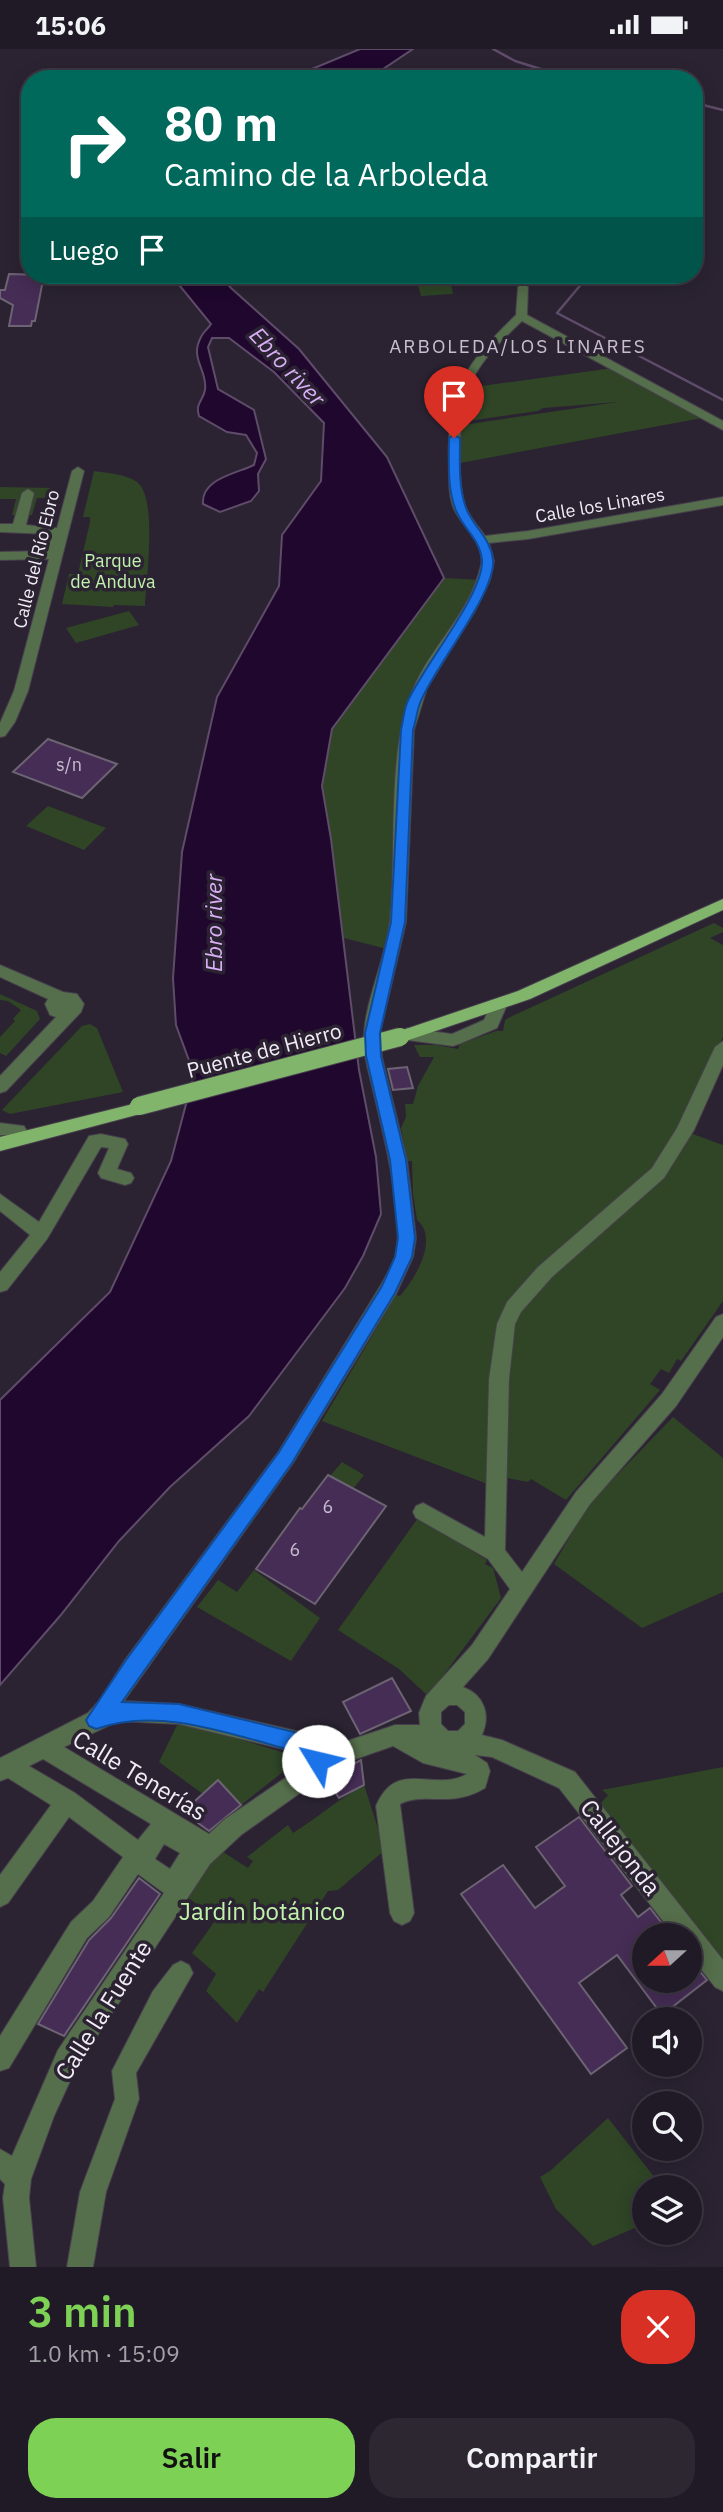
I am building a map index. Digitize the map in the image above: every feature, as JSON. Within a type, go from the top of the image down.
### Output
[{"type":"main road","name":"Puente de Hierro","points":[[139,1106],[404,1036],[462,1018],[572,974],[723,904]]},
{"type":"main road","points":[[0,1135],[9,1130],[139,1106]]},
{"type":"main road","points":[[0,1144],[134,1110],[139,1106]]},
{"type":"street","points":[[96,1720],[108,1707],[133,1667],[286,1457],[389,1289],[404,1257],[407,1238],[398,1160],[374,1056],[372,1033],[398,922],[407,730],[420,688],[468,611],[483,580],[488,561],[482,540],[460,509],[456,489],[454,438],[464,386],[475,366],[499,335],[521,316],[523,287]]},
{"type":"street","points":[[521,316],[723,426]]},
{"type":"street","name":"Calle del Río Ebro","points":[[0,733],[22,691],[78,471]]},
{"type":"street","points":[[19,527],[28,493]]},
{"type":"street","name":"Calle los Linares","points":[[482,540],[559,530],[723,501]]},
{"type":"street","points":[[0,527],[65,528]]},
{"type":"street","points":[[0,527],[49,529],[55,532],[49,555],[0,557]]},
{"type":"street","points":[[0,557],[56,559]]},
{"type":"street","points":[[0,971],[66,1005],[0,1087]]},
{"type":"street","points":[[404,1036],[453,1040],[491,1024],[499,1005]]},
{"type":"street","points":[[462,1018],[481,1029]]},
{"type":"street","points":[[462,1018],[464,1036]]},
{"type":"street","points":[[495,1553],[499,1379],[509,1316],[545,1272],[658,1173],[685,1130],[723,1047]]},
{"type":"street","points":[[0,1285],[41,1234],[95,1141],[119,1144],[107,1173],[125,1178]]},
{"type":"street","points":[[3,1208],[41,1234]]},
{"type":"street","points":[[473,1663],[470,1683],[474,1731],[469,1736],[446,1738],[429,1721],[432,1708],[473,1663],[583,1498],[669,1400],[723,1322]]},
{"type":"street","points":[[423,1513],[495,1553],[523,1589]]},
{"type":"street","points":[[4,1768],[66,1801],[140,1856],[143,1864],[173,1885],[203,1852],[233,1827],[313,1770],[344,1753],[395,1735],[453,1696],[474,1711],[494,1747]]},
{"type":"street","points":[[4,1768],[42,1746],[118,1711],[179,1714],[344,1753]]},
{"type":"street","points":[[395,1735],[423,1752],[472,1764],[480,1771],[477,1780],[466,1788],[447,1791],[409,1789],[394,1793],[388,1800],[402,1913]]},
{"type":"street","name":"Callejonda","points":[[395,1735],[446,1738],[494,1747],[567,1780],[723,1979]]},
{"type":"street","points":[[306,1745],[316,1753],[318,1761],[313,1770]]},
{"type":"street","name":"Calle Tenerías","points":[[42,1746],[203,1852]]},
{"type":"street","points":[[1,1892],[66,1801]]},
{"type":"street","points":[[0,2059],[79,1930],[102,1909],[161,1829],[203,1852]]},
{"type":"street","name":"Calle la Fuente","points":[[23,2267],[16,2198],[9,2171],[24,2157],[67,2059],[203,1852]]},
{"type":"street","points":[[80,2267],[83,2235],[93,2192],[127,2099],[124,2071],[162,2000],[181,1972]]},
{"type":"green space","points":[[418,284],[451,284],[453,294],[421,296]]},
{"type":"green space","points":[[613,368],[702,418],[460,463],[458,444],[463,425],[618,402],[543,408],[538,411],[461,422],[467,388]]},
{"type":"green space","name":"Parque de Anduva","points":[[94,471],[127,477],[137,482],[143,491],[149,521],[145,606],[62,604],[69,574],[78,574],[90,522],[90,517],[83,517]]},
{"type":"green space","points":[[0,487],[53,488],[51,498],[37,498],[32,515],[27,515],[33,493],[24,492],[18,515],[12,515],[16,499],[0,499]]},
{"type":"green space","points":[[444,578],[483,580],[414,703],[391,950],[344,938],[322,786],[332,729]]},
{"type":"green space","points":[[129,611],[139,625],[76,643],[66,628]]},
{"type":"green space","points":[[48,806],[106,828],[84,850],[26,826]]},
{"type":"green space","points":[[714,923],[723,928],[723,932],[710,938],[723,945],[723,1037],[660,1164],[514,1299],[490,1485],[322,1421],[396,1295],[400,1296],[418,1270],[425,1248],[426,1238],[417,1220],[413,1194],[412,1161],[407,1161],[401,1128],[406,1117],[405,1104],[413,1104],[418,1086],[434,1057],[420,1057],[414,1045],[458,1049],[460,1044],[503,1031],[508,1018]]},
{"type":"green space","points":[[0,994],[37,1011],[40,1019],[6,1056],[0,1053],[0,1037],[21,1010],[8,1001],[0,1000]]},
{"type":"green space","points":[[90,1024],[97,1028],[123,1092],[10,1114],[2,1110],[82,1026]]},
{"type":"green space","points":[[690,1133],[723,1145],[723,1301],[681,1361],[677,1359],[669,1373],[661,1369],[650,1384],[660,1390],[566,1500],[531,1479],[528,1482],[502,1477],[509,1339],[518,1312]]},
{"type":"green space","points":[[673,1417],[723,1458],[723,1592],[642,1628],[554,1564],[588,1505]]},
{"type":"green space","points":[[342,1462],[364,1475],[353,1489],[330,1476]]},
{"type":"green space","points":[[418,1518],[487,1560],[485,1564],[493,1568],[501,1598],[428,1696],[399,1669],[338,1630]]},
{"type":"green space","points":[[254,1570],[320,1618],[291,1661],[197,1607],[218,1580],[237,1592]]},
{"type":"green space","points":[[179,1721],[293,1756],[293,1764],[241,1805],[218,1780],[203,1794],[159,1762]]},
{"type":"green space","points":[[723,1767],[723,1961],[702,1934],[702,1923],[693,1923],[600,1804],[608,1795],[602,1790]]},
{"type":"green space","name":"Jardín botánico","points":[[364,1785],[385,1850],[338,1890],[328,1891],[263,1992],[259,1989],[237,2023],[206,1991],[216,1974],[192,1953],[217,1918],[185,1896],[220,1850],[248,1868],[253,1861],[247,1857],[288,1825],[293,1833]]},
{"type":"green space","points":[[608,2118],[632,2149],[632,2161],[642,2161],[653,2175],[632,2175],[632,2229],[593,2246],[556,2209],[540,2177]]},
{"type":"water","points":[[360,49],[413,49],[380,70],[310,70]]},
{"type":"water","name":"Ebro river","points":[[178,284],[228,284],[299,349],[387,457],[444,578],[332,729],[322,786],[359,1070],[376,1157],[381,1214],[363,1256],[345,1288],[249,1416],[170,1487],[119,1541],[60,1616],[0,1685],[0,1400],[110,1292],[171,1161],[194,1074],[176,1025],[173,978],[182,852],[217,697],[279,586],[282,535],[321,481],[324,423],[274,372],[229,338],[212,338],[208,347],[218,389],[254,410],[266,459],[258,474],[259,491],[251,501],[220,512],[203,504],[207,489],[213,483],[254,465],[257,453],[246,435],[227,432],[199,416],[198,408],[205,383],[197,352],[202,335],[211,324]]},
{"type":"building","points":[[9,274],[21,274],[21,284],[42,284],[35,321],[32,321],[31,326],[9,326],[13,305],[0,298],[0,290],[5,290]]},
{"type":"building","points":[[48,739],[117,764],[82,798],[13,772]]},
{"type":"building","points":[[407,1067],[413,1088],[393,1090],[388,1069]]},
{"type":"building","points":[[328,1475],[386,1506],[315,1604],[256,1569],[300,1508],[302,1509]]},
{"type":"building","points":[[392,1678],[411,1711],[360,1734],[343,1702]]},
{"type":"building","points":[[361,1760],[364,1785],[339,1798],[326,1778]]},
{"type":"building","points":[[218,1780],[241,1805],[209,1831],[183,1812]]},
{"type":"building","points":[[579,1817],[632,1886],[621,1895],[638,1917],[650,1908],[662,1923],[632,1923],[632,1975],[617,1955],[579,1983],[627,2048],[591,2074],[461,1894],[503,1865],[535,1908],[565,1886],[536,1847]]},
{"type":"building","points":[[139,1878],[160,1894],[64,2036],[38,2024],[89,1940],[111,1918]]},
{"type":"building","points":[[646,1993],[690,1993],[672,2007],[656,2007]]},
{"type":"waterway","points":[[493,49],[515,61],[544,70]]},
{"type":"waterway","points":[[703,105],[723,110]]},
{"type":"waterway","points":[[581,284],[557,313],[723,400]]},
{"type":"district","name":"ARBOLEDA/LOS LINARES","points":[[518,346]]},
{"type":"route","points":[[318,1761],[316,1753],[306,1745],[179,1714],[118,1711],[96,1720],[108,1707],[133,1667],[286,1457],[389,1289],[404,1257],[407,1238],[398,1160],[374,1056],[372,1033],[398,922],[407,730],[420,688],[468,611],[483,580],[488,561],[482,540],[460,509],[454,474],[454,438]]}]
